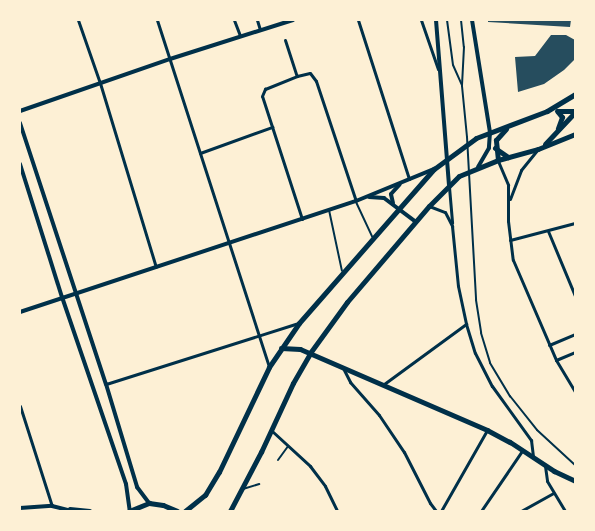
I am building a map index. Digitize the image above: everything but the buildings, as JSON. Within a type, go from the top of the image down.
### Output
[{"type":"main road","points":[[185,511],[205,495],[219,472],[269,367],[298,323],[434,169],[446,158],[476,138],[547,111],[575,94]]},
{"type":"main road","points":[[547,111],[575,112]]},
{"type":"main road","points":[[551,140],[562,118],[557,111]]},
{"type":"main road","points":[[538,149],[551,140],[575,112]]},
{"type":"main road","points":[[498,160],[495,148],[498,136],[517,122]]},
{"type":"main road","points":[[230,511],[243,489],[293,383],[310,353],[347,302],[416,220],[449,184],[459,176],[498,160],[538,149],[575,134]]},
{"type":"main road","points":[[495,148],[508,157]]},
{"type":"main road","points":[[281,348],[300,349],[487,430],[522,450],[554,472],[575,481]]},
{"type":"main road","points":[[129,511],[149,504],[164,505],[177,511]]},
{"type":"street","points":[[78,20],[100,83],[156,267]]},
{"type":"street","points":[[157,20],[269,367]]},
{"type":"street","points":[[234,20],[240,36]]},
{"type":"street","points":[[257,20],[260,30]]},
{"type":"street","points":[[20,111],[170,59],[293,20]]},
{"type":"street","points":[[358,20],[409,179]]},
{"type":"street","points":[[421,20],[439,70]]},
{"type":"street","points":[[436,20],[452,226],[458,286],[466,324],[475,353],[492,386],[530,440],[533,458]]},
{"type":"street","points":[[472,20],[490,132],[489,148],[476,168]]},
{"type":"street","points":[[285,40],[297,76]]},
{"type":"street","points":[[302,219],[262,91],[297,76],[310,73],[316,81],[356,201]]},
{"type":"street","points":[[20,123],[74,293],[106,384],[137,487],[149,504]]},
{"type":"street","points":[[200,152],[272,127]]},
{"type":"street","points":[[509,202],[521,170],[538,149]]},
{"type":"street","points":[[498,160],[506,179],[510,240],[514,260],[549,345],[575,392]]},
{"type":"street","points":[[20,164],[62,297],[126,484],[129,511]]},
{"type":"street","points":[[20,312],[356,201],[434,169]]},
{"type":"street","points":[[398,208],[392,201],[391,194],[402,183]]},
{"type":"street","points":[[365,197],[381,197],[416,220]]},
{"type":"street","points":[[429,206],[445,212],[452,226]]},
{"type":"street","points":[[510,240],[575,224]]},
{"type":"street","points":[[548,231],[575,296]]},
{"type":"street","points":[[106,384],[298,323]]},
{"type":"street","points":[[383,385],[466,324]]},
{"type":"street","points":[[549,345],[575,334]]},
{"type":"street","points":[[556,360],[575,352]]},
{"type":"street","points":[[343,367],[350,382],[379,415],[404,452],[436,511]]},
{"type":"street","points":[[20,406],[52,506]]},
{"type":"street","points":[[441,511],[487,430]]},
{"type":"street","points":[[272,431],[310,466],[325,486],[337,511]]},
{"type":"street","points":[[481,511],[522,450]]},
{"type":"street","points":[[545,466],[547,481],[565,511]]},
{"type":"street","points":[[547,481],[554,472]]},
{"type":"street","points":[[521,511],[553,493]]},
{"type":"street","points":[[20,508],[52,506],[72,511]]},
{"type":"street","points":[[58,508],[90,511]]},
{"type":"lane","points":[[447,20],[453,65],[462,86]]},
{"type":"lane","points":[[460,20],[464,61],[462,86],[468,137],[476,300],[481,333],[490,363],[510,396],[537,430],[575,465]]},
{"type":"lane","points":[[356,201],[373,239]]},
{"type":"lane","points":[[329,210],[342,274]]},
{"type":"lane","points":[[278,460],[289,446]]},
{"type":"lane","points":[[243,489],[260,484]]}]
